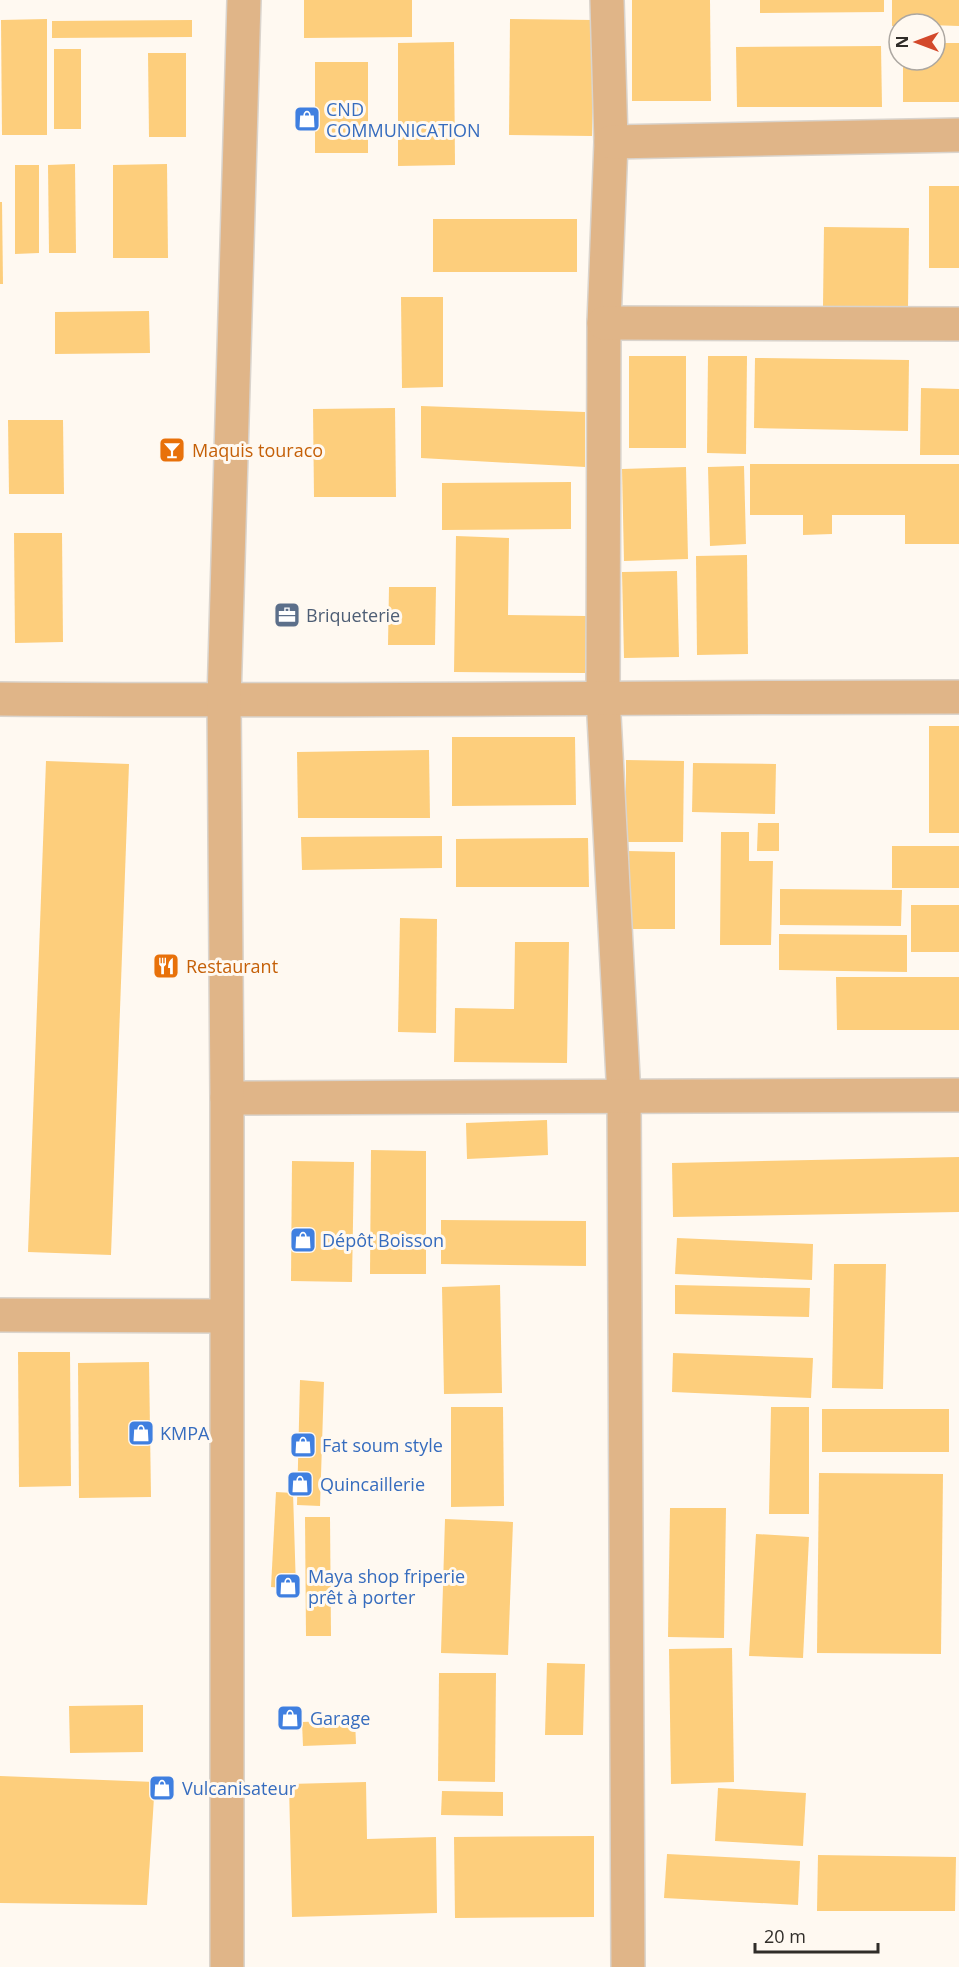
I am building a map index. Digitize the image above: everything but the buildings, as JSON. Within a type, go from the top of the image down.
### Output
[{"type":"street","points":[[227,1967],[227,1098],[224,701],[244,0]]},
{"type":"street","points":[[607,0],[611,142],[604,323],[603,697],[624,1096],[628,1967]]},
{"type":"street","points":[[611,142],[959,135]]},
{"type":"street","points":[[604,323],[959,324]]},
{"type":"street","points":[[0,699],[224,701],[603,697],[959,697]]},
{"type":"street","points":[[227,1098],[959,1095]]},
{"type":"street","points":[[0,1315],[226,1316]]},
{"type":"place","name":"CND COMMUNICATION","points":[[307,119]]},
{"type":"place","name":"Maquis touraco","points":[[172,450]]},
{"type":"place","name":"Briqueterie","points":[[287,615]]},
{"type":"place","name":"Restaurant","points":[[166,966]]},
{"type":"place","name":"Dépôt Boisson","points":[[303,1240]]},
{"type":"place","name":"KMPA","points":[[141,1433]]},
{"type":"place","name":"Fat soum style","points":[[303,1445]]},
{"type":"place","name":"Quincaillerie","points":[[300,1484]]},
{"type":"place","name":"Maya shop friperie prêt à porter","points":[[288,1586]]},
{"type":"place","name":"Garage","points":[[290,1718]]},
{"type":"place","name":"Vulcanisateur","points":[[162,1788]]}]
